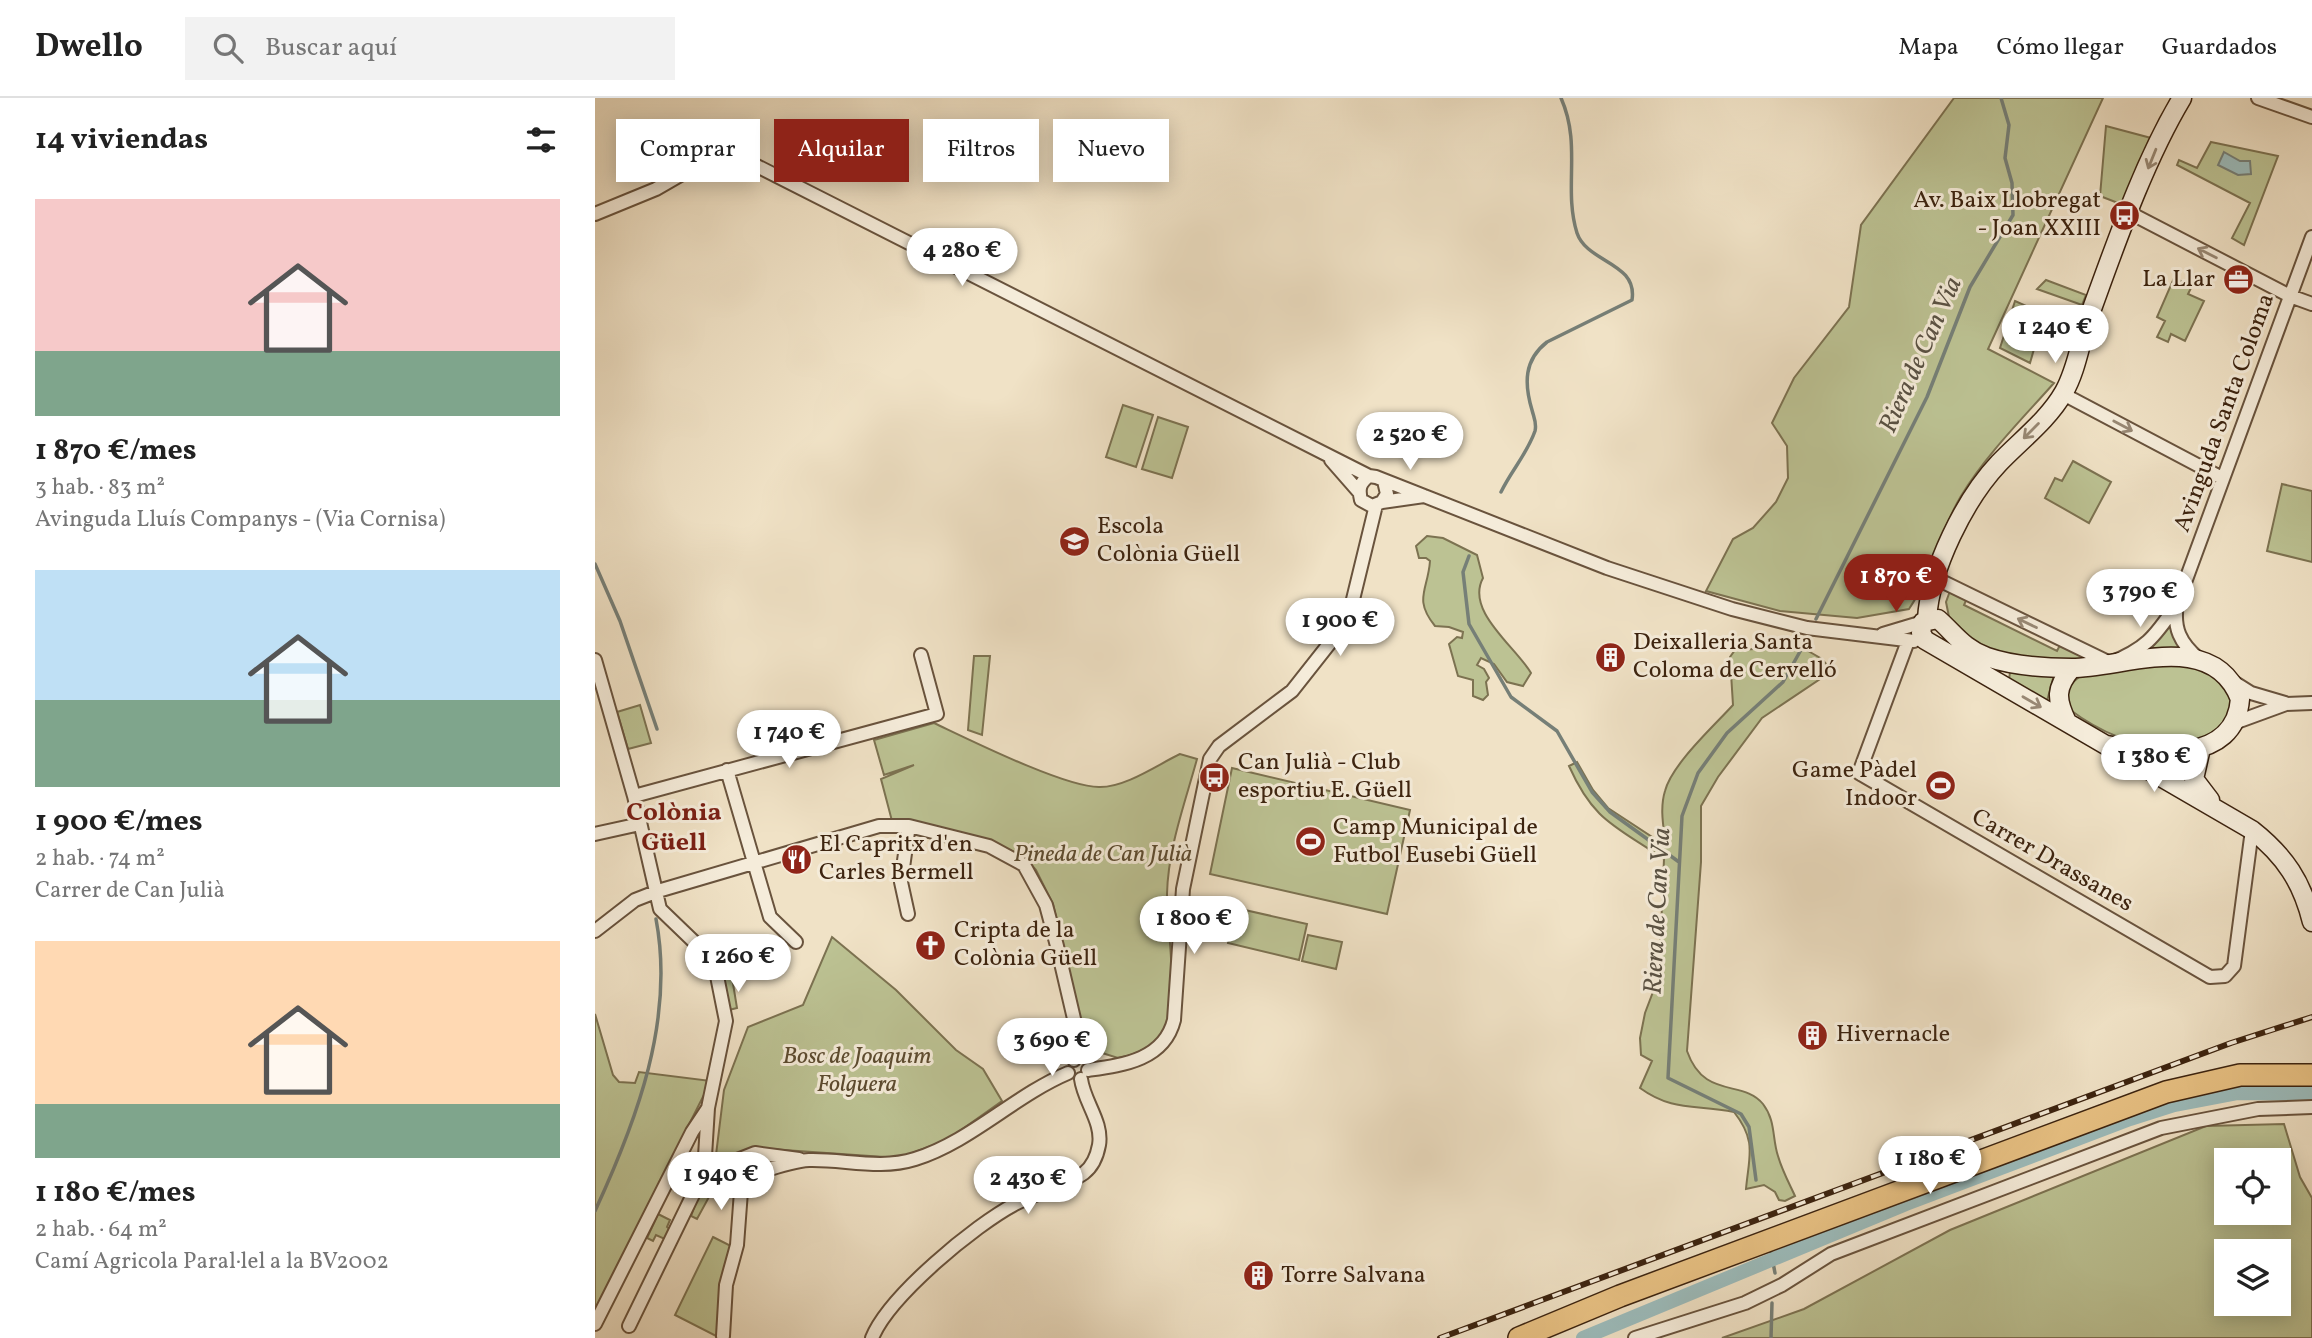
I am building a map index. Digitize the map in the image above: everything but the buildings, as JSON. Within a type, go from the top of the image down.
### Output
[{"type":"main road","points":[[1519,1338],[1620,1296],[2166,1092],[2240,1075],[2312,1075]]},
{"type":"street","points":[[1923,633],[1935,578],[1966,509],[1988,475],[2063,394],[2130,213],[2164,130],[2182,98]]},
{"type":"street","points":[[2258,98],[2312,117]]},
{"type":"street","points":[[595,214],[656,189],[701,163],[747,161],[1369,476],[1424,495],[1607,568],[1732,609],[1807,628],[1877,636],[1923,633],[1941,638],[1944,628],[1960,643],[1986,657],[2023,665],[2072,668],[2136,657],[2162,656],[2204,663],[2251,692],[2286,704]]},
{"type":"street","points":[[2130,213],[2290,296],[2312,304]]},
{"type":"street","name":"Avinguda Santa Coloma","points":[[2204,663],[2187,649],[2179,636],[2174,620],[2177,604],[2312,237]]},
{"type":"street","points":[[2063,394],[2222,478]]},
{"type":"street","points":[[1326,454],[1359,492],[1364,502],[1379,504],[1424,495]]},
{"type":"street","points":[[1359,492],[1361,483],[1369,476]]},
{"type":"street","points":[[595,931],[635,900],[658,891],[879,826],[897,825],[989,846],[1010,855],[1031,874],[1046,905],[1075,1023],[1074,1060],[1067,1066],[1067,1073],[1074,1080],[1143,1057],[1161,1046],[1170,1033],[1174,1020],[1183,889],[1210,759],[1219,746],[1291,691],[1348,620],[1379,504],[1387,494],[1384,481]]},
{"type":"street","points":[[1935,578],[2110,663]]},
{"type":"street","name":"Avinguda Santa Coloma","points":[[2110,663],[2136,652],[2152,640],[2177,604]]},
{"type":"street","points":[[1877,636],[1923,633],[2067,722],[2252,830],[2290,866],[2304,891],[2312,922]]},
{"type":"street","name":"Carrer Drassanes","points":[[1923,633],[1859,773],[2210,976],[2225,976],[2234,966],[2237,956],[2252,830]]},
{"type":"street","points":[[634,796],[937,714],[921,655]]},
{"type":"street","points":[[595,660],[601,704],[634,796],[660,909],[714,961],[726,1021],[708,1108],[705,1168],[681,1223],[629,1326]]},
{"type":"street","points":[[2067,722],[2058,703],[2057,692],[2061,681],[2072,668]]},
{"type":"street","points":[[2227,678],[2240,699],[2235,723]]},
{"type":"street","points":[[2107,745],[2161,753],[2201,748],[2223,736],[2235,723],[2286,704],[2312,703]]},
{"type":"street","points":[[2201,748],[2194,779],[2220,810]]},
{"type":"street","points":[[727,770],[770,917],[796,942]]},
{"type":"street","points":[[595,834],[640,824]]},
{"type":"street","points":[[908,832],[901,882],[908,914]]},
{"type":"street","points":[[872,1338],[883,1318],[905,1292],[993,1217],[1018,1202],[1073,1179],[1089,1168],[1096,1157],[1100,1135],[1084,1075],[1084,1062],[1074,1060]]},
{"type":"street","points":[[705,1168],[712,1169],[755,1153],[869,1165],[911,1160],[939,1151],[1017,1099],[1067,1073]]},
{"type":"street","points":[[1635,1338],[1745,1303],[1782,1285],[1831,1254],[2161,1128],[2258,1109],[2312,1107]]},
{"type":"street","points":[[595,1324],[692,1132],[708,1108]]},
{"type":"street","points":[[723,1336],[726,1285],[737,1245],[742,1178],[807,1160]]},
{"type":"green space","points":[[1954,98],[2103,98],[1988,349],[2054,383],[1993,452],[1961,496],[1924,582],[1909,609],[1857,618],[1780,611],[1706,591],[1733,539],[1753,528],[1776,502],[1788,478],[1787,446],[1772,423],[1794,378],[1849,307],[1861,225]]},
{"type":"green space","points":[[2106,126],[2151,138],[2123,205],[2100,196]]},
{"type":"green space","points":[[2211,142],[2278,156],[2244,245],[2232,238],[2250,203],[2177,165],[2179,160],[2197,168]]},
{"type":"green space","points":[[2174,278],[2192,286],[2188,294],[2204,301],[2185,341],[2171,334],[2168,342],[2157,337],[2165,321],[2157,317]]},
{"type":"green space","points":[[2046,280],[2086,295],[2082,305],[2037,289]]},
{"type":"green space","points":[[2015,301],[2044,314],[2030,363],[2000,348]]},
{"type":"green space","points":[[1123,405],[1153,415],[1136,467],[1106,457]]},
{"type":"green space","points":[[1158,417],[1188,427],[1172,478],[1142,469]]},
{"type":"green space","points":[[2073,461],[2111,482],[2089,523],[2045,498],[2055,478],[2062,481]]},
{"type":"green space","points":[[2282,484],[2312,491],[2312,562],[2267,551]]},
{"type":"green space","points":[[1427,536],[1443,538],[1477,555],[1483,578],[1479,590],[1481,603],[1486,616],[1531,673],[1523,686],[1507,682],[1494,664],[1481,658],[1477,665],[1484,669],[1489,678],[1486,682],[1488,695],[1483,700],[1473,696],[1473,680],[1458,676],[1449,644],[1457,637],[1462,638],[1463,632],[1435,626],[1428,617],[1423,601],[1430,561],[1419,558],[1416,546]]},
{"type":"green space","points":[[1950,591],[1968,596],[1964,605],[2057,651],[2061,643],[2088,656],[2088,660],[2034,660],[1981,649],[1950,622],[1946,602]]},
{"type":"green space","points":[[2170,624],[2180,649],[2152,648],[2152,647]]},
{"type":"green space","points":[[1796,644],[1822,659],[1832,671],[1762,718],[1718,777],[1701,806],[1701,862],[1687,1051],[1694,1066],[1703,1076],[1713,1083],[1755,1097],[1767,1110],[1776,1149],[1795,1196],[1785,1201],[1779,1200],[1775,1192],[1764,1185],[1746,1189],[1749,1140],[1734,1112],[1674,1104],[1652,1096],[1640,1088],[1652,1061],[1641,1055],[1640,1038],[1645,1013],[1659,976],[1664,859],[1619,830],[1597,811],[1578,785],[1569,766],[1577,762],[1593,790],[1608,808],[1663,844],[1663,803],[1669,780],[1685,757],[1733,705],[1730,657],[1735,650]]},
{"type":"green space","points":[[974,656],[990,656],[982,735],[968,730]]},
{"type":"green space","points":[[2170,663],[2207,672],[2225,687],[2231,699],[2225,721],[2202,738],[2174,746],[2146,745],[2105,731],[2069,709],[2065,689],[2079,677]]},
{"type":"green space","points":[[2010,672],[2054,675],[2047,701],[2009,680]]},
{"type":"green space","points":[[640,705],[651,743],[628,749],[617,712]]},
{"type":"green space","name":"Pineda de Can Julià","points":[[934,723],[1017,761],[1085,785],[1100,787],[1120,783],[1180,754],[1197,759],[1178,826],[1168,877],[1167,909],[1172,976],[1170,1009],[1164,1030],[1148,1047],[1118,1058],[1099,1052],[1086,1043],[1053,904],[1036,870],[1025,857],[997,844],[897,819],[892,821],[881,779],[914,765],[884,775],[874,740]]},
{"type":"green space","points":[[2188,759],[2187,782],[2151,762],[2152,761]]},
{"type":"green space","name":"Camp Municipal de Futbol Eusebi Güell","points":[[1232,768],[1410,810],[1387,914],[1210,874]]},
{"type":"green space","points":[[1236,908],[1307,924],[1299,960],[1228,943]]},
{"type":"green space","points":[[1308,935],[1342,942],[1336,969],[1302,961]]},
{"type":"green space","name":"Bosc de Joaquim Folguera","points":[[832,937],[896,990],[956,1050],[983,1069],[1002,1101],[947,1140],[899,1158],[753,1148],[715,1163],[724,1090],[748,1027],[803,1005]]},
{"type":"green space","points":[[718,953],[730,965],[737,1008],[729,1010]]},
{"type":"green space","points":[[595,1014],[613,1075],[619,1082],[635,1083],[639,1072],[711,1081],[595,1310]]},
{"type":"green space","points":[[2284,1124],[2300,1177],[2312,1198],[2312,1338],[1722,1338],[1804,1309],[1950,1230],[2206,1126]]},
{"type":"green space","points":[[706,1174],[728,1183],[725,1188],[716,1184],[697,1219],[691,1216]]},
{"type":"green space","points":[[658,1214],[670,1220],[667,1227],[671,1230],[667,1240],[656,1235],[653,1241],[647,1238]]},
{"type":"green space","points":[[713,1237],[733,1247],[720,1338],[675,1315]]},
{"type":"water","points":[[2224,152],[2240,161],[2250,161],[2251,174],[2238,175],[2218,165]]},
{"type":"waterway","points":[[1501,492],[1535,431],[1527,381],[1534,356],[1547,342],[1632,300],[1632,287],[1627,278],[1582,243],[1577,233],[1573,216],[1570,133],[1561,98]]},
{"type":"waterway","name":"Riera de Can Via","points":[[1816,619],[1927,397],[1970,287],[2013,215],[2012,183],[2005,158],[2009,125],[2001,98]]},
{"type":"waterway","points":[[1469,556],[1463,572],[1469,624],[1511,697],[1557,731],[1592,792],[1610,812],[1679,862]]},
{"type":"waterway","points":[[595,564],[620,621],[657,729]]},
{"type":"waterway","name":"Riera de Can Via","points":[[1756,1180],[1749,1127],[1741,1114],[1668,1078],[1682,816],[1698,773],[1727,733],[1783,682],[1807,639]]},
{"type":"waterway","points":[[595,1211],[638,1105],[656,1031],[661,957],[656,919]]},
{"type":"waterway","points":[[1583,1338],[1906,1204],[2130,1119],[2174,1105],[2237,1093],[2312,1094]]},
{"type":"waterway","name":"Riera de Can Via","points":[[1771,1252],[1775,1273]]},
{"type":"waterway","points":[[1771,1338],[1772,1303]]},
{"type":"railway","points":[[1440,1338],[2231,1043],[2312,1017]]},
{"type":"place","name":"Av. Baix Llobregat - Joan XXIII","points":[[2124,215]]},
{"type":"place","name":"La Llar","points":[[2238,280]]},
{"type":"place","name":"Escola Colònia Güell","points":[[1074,541]]},
{"type":"place","name":"Deixalleria Santa Coloma de Cervelló","points":[[1610,657]]},
{"type":"place","name":"Can Julià - Club esportiu E. Güell","points":[[1215,777]]},
{"type":"place","name":"Game Pàdel Indoor","points":[[1940,785]]},
{"type":"place","name":"Camp Municipal de Futbol Eusebi Güell","points":[[1310,842]]},
{"type":"place","name":"El Capritx d'en Carles Bermell","points":[[796,859]]},
{"type":"place","name":"Cripta de la Colònia Güell","points":[[931,945]]},
{"type":"place","name":"Hivernacle","points":[[1813,1035]]},
{"type":"place","name":"Torre Salvana","points":[[1258,1276]]},
{"type":"district","name":"Colònia Güell","points":[[674,828]]}]
